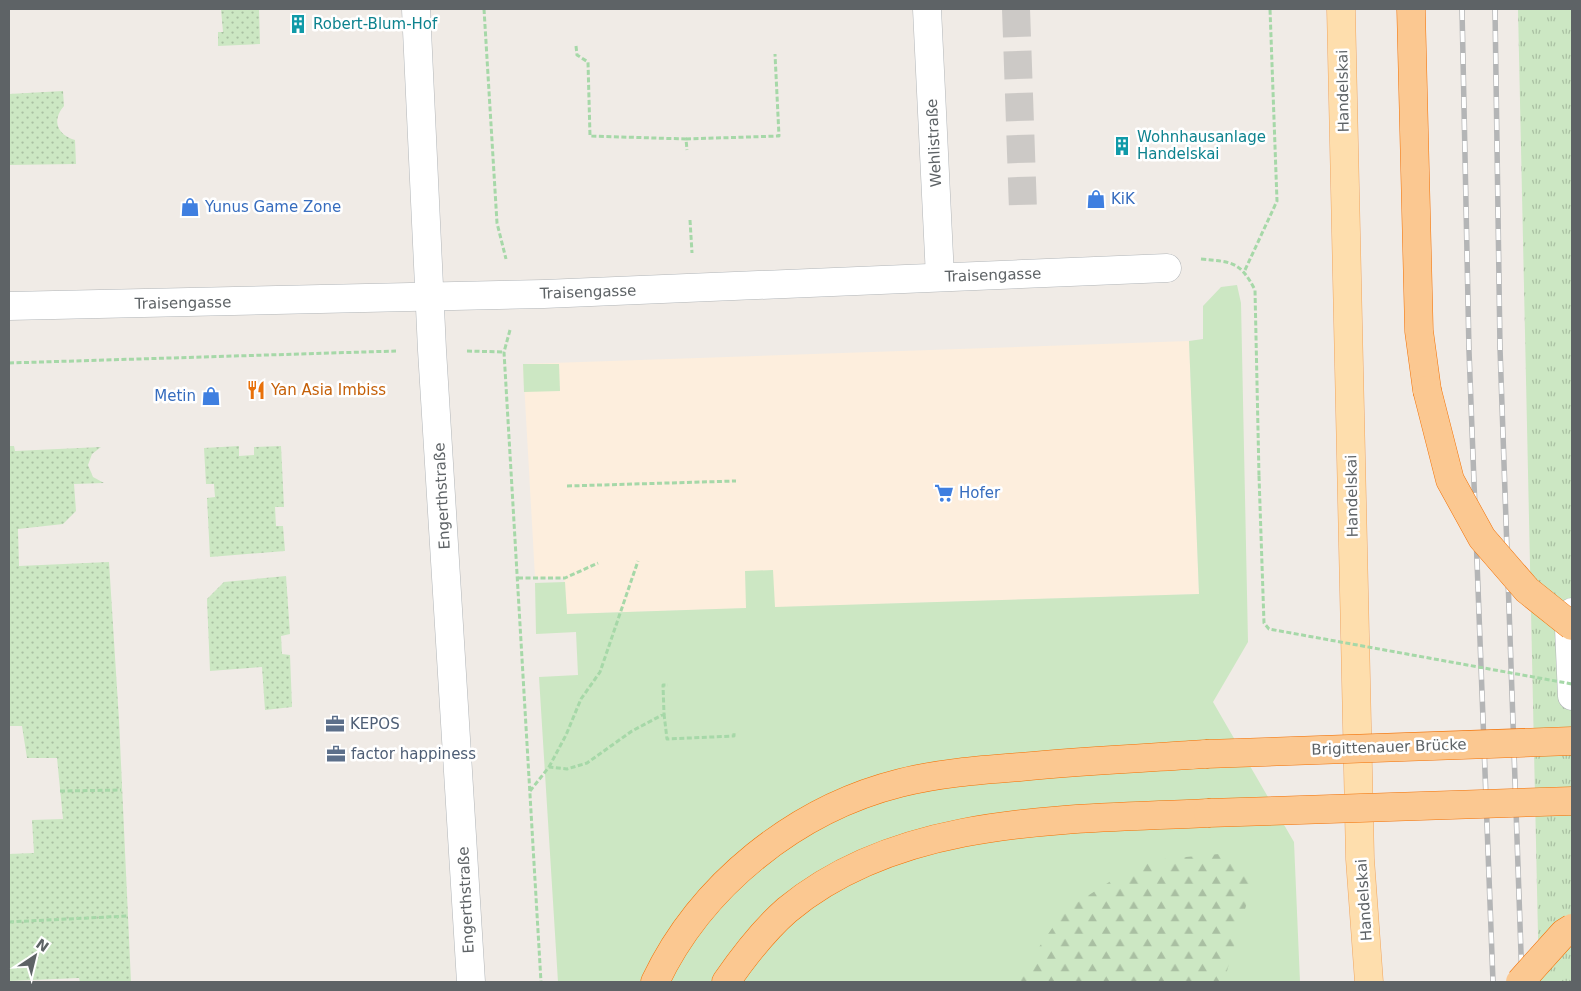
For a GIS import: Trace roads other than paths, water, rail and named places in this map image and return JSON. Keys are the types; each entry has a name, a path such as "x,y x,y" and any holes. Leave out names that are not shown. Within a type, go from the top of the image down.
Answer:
{"highway":[{"path":"1411,9 1419,331 1427,390 1450,480 1482,538 1526,590 1572,626"},
{"name":"Brigittenauer Brücke","path":"655,982 666,959 703,907 746,864 795,829 845,801 900,783 978,770 1090,760 1572,740"},
{"path":"726,982 751,947 787,910 826,882 871,858 917,843 988,828 1092,819 1572,800"},
{"path":"1520,982 1564,933 1572,928"}],"main road":[{"name":"Handelskai","path":"1341,9 1360,859 1369,982"}],"street":[{"name":"Engerthstraße","path":"416,9 432,350 471,982"},
{"name":"Wehlistraße","path":"927,9 940,277"},
{"name":"Traisengasse","path":"9,306 512,295 1167,268"},
{"path":"1572,612 1569,628 1572,696"}],"tunnel":[{"path":"1016,9 1023,210"}],"railway":[{"path":"1462,9 1469,351 1493,982"},
{"path":"1495,9 1500,348 1522,982"}],"place":[{"name":"Robert-Blum-Hof","path":"298,24"},
{"name":"Wohnhausanlage Handelskai","path":"1122,146"},
{"name":"KiK","path":"1096,199"},
{"name":"Yunus Game Zone","path":"190,207"},
{"name":"Yan Asia Imbiss","path":"256,390"},
{"name":"Metin","path":"211,396"},
{"name":"Hofer","path":"944,493"},
{"name":"KEPOS","path":"335,724"},
{"name":"factor happiness","path":"336,754"}]}
